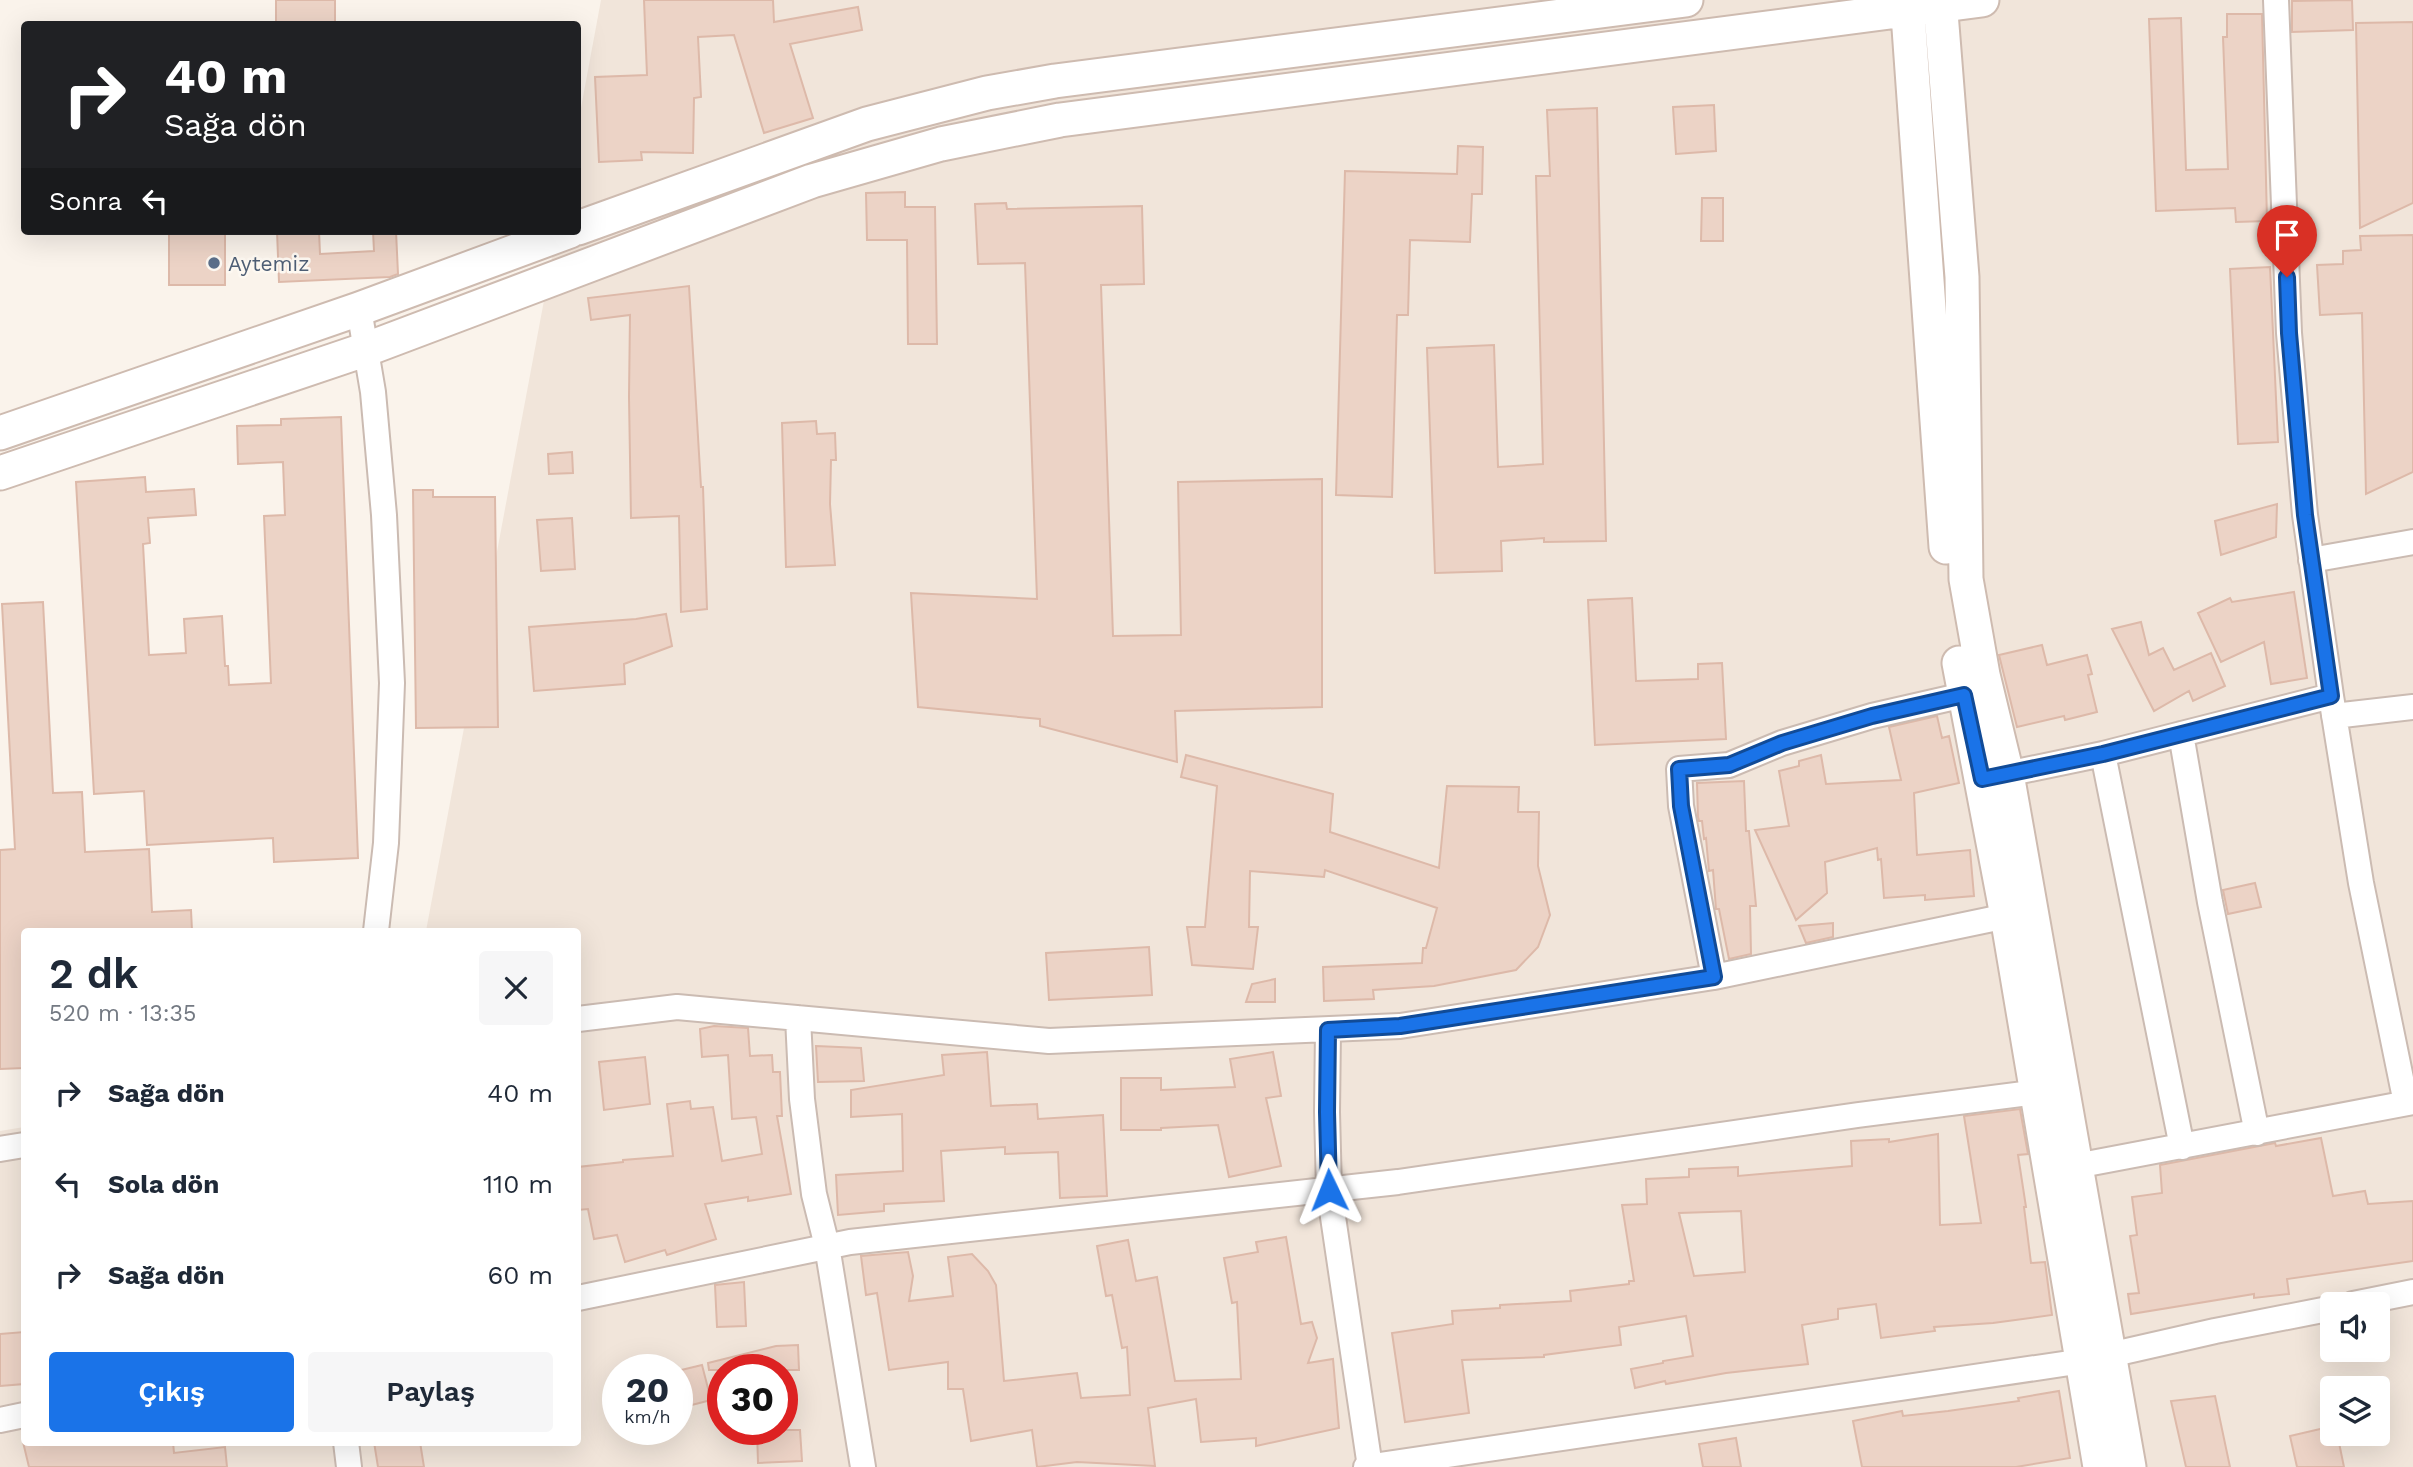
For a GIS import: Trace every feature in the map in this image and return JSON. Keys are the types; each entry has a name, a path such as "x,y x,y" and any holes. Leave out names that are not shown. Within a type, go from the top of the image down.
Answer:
{"main road":[{"path":"581,227 867,124 987,93 1055,81 1686,0"},
{"path":"0,473 367,349 812,181 977,136 1074,118 1908,5 1982,0"},
{"path":"1941,3 1962,277 1966,579 1983,675 2007,916 2038,1092 2063,1168"},
{"path":"1908,5 1943,521 1953,622 1964,695 1994,777 2096,1358 2129,1467"},
{"path":"0,433 359,309 559,235"},
{"path":"2096,1358 2100,1467"}],"street":[{"path":"2063,1168 2409,1103 2361,883 2305,515 2289,333 2276,0"},
{"path":"359,309 367,349 384,515 392,683 386,843 376,928"},
{"path":"2311,560 2413,542"},
{"path":"1714,977 1681,806 1679,769 1729,765 1782,743 1872,716 1964,695"},
{"path":"1994,777 2181,734 2332,706 2413,707"},
{"path":"2181,734 2210,901 2257,1133"},
{"path":"2103,754 2182,1147"},
{"path":"581,1019 677,1007 1049,1041 1400,1026 1714,977 2007,916"},
{"path":"798,1018 802,1100 814,1194 827,1246 863,1467"},
{"path":"1328,1030 1329,1190 1369,1467 2096,1358 2320,1311"},
{"path":"581,1297 850,1242 1412,1180 1858,1115 2038,1092"},
{"path":"0,1149 21,1146"},
{"path":"2390,1297 2413,1292"},
{"path":"0,1420 21,1416"},
{"path":"346,1446 349,1467"}],"shaded area":[{"path":"601,0 2413,0 2413,1467 0,1467 0,1131 21,1128 21,1446 581,1446 581,928 427,928 556,235 581,235 581,108"}],"building":[{"path":"276,0 335,0 335,21 276,21"},
{"path":"644,0 773,0 774,22 858,7 862,30 790,44 813,118 764,133 734,35 698,37 701,97 694,98 693,153 641,152 642,160 599,162 595,77 647,75"},
{"path":"2352,0 2353,30 2292,32 2292,1"},
{"path":"2227,14 2262,14 2267,221 2236,222 2235,208 2156,211 2149,19 2181,18 2186,170 2228,169 2223,37 2227,37"},
{"path":"2413,22 2413,203 2360,228 2356,23"},
{"path":"1714,105 1716,151 1676,154 1673,107"},
{"path":"1597,108 1606,541 1544,542 1544,538 1501,541 1502,571 1435,573 1427,348 1494,345 1498,467 1543,464 1536,176 1550,176 1547,110"},
{"path":"1458,146 1483,147 1482,194 1472,194 1470,242 1410,240 1408,315 1397,315 1392,497 1336,495 1345,171 1457,174"},
{"path":"905,192 905,207 935,207 937,344 908,344 907,240 867,240 866,193"},
{"path":"1702,198 1723,198 1723,241 1701,241"},
{"path":"1006,203 1007,209 1142,206 1144,284 1101,285 1113,636 1181,635 1178,482 1322,479 1322,707 1175,711 1177,762 1040,726 1040,719 918,707 911,593 1037,599 1025,263 978,264 975,204"},
{"path":"169,235 225,235 225,285 169,285"},
{"path":"277,235 319,235 320,254 374,251 373,235 396,235 398,274 390,277 279,282"},
{"path":"2413,235 2413,472 2366,494 2362,313 2320,315 2317,265 2343,264 2343,251 2361,250 2360,236"},
{"path":"2270,267 2278,442 2238,444 2230,269"},
{"path":"689,286 703,487 707,609 681,612 679,516 631,518 630,315 591,320 588,298"},
{"path":"341,417 358,858 274,862 273,838 147,845 144,791 94,794 76,482 145,477 146,492 194,489 196,515 148,518 150,543 143,544 149,655 186,653 184,619 222,616 229,685 271,683 264,516 285,515 283,462 238,464 237,426 281,425 281,419"},
{"path":"816,421 817,434 835,433 836,460 831,460 830,504 835,565 786,567 782,423"},
{"path":"572,452 573,473 549,474 548,454"},
{"path":"413,490 433,490 433,497 495,497 498,727 416,728"},
{"path":"2277,504 2276,537 2221,555 2215,521"},
{"path":"572,518 575,569 541,571 537,520"},
{"path":"2294,592 2307,678 2271,684 2264,642 2221,662 2198,613 2230,598 2232,602"},
{"path":"1632,598 1636,681 1698,679 1698,664 1722,663 1726,739 1595,745 1588,600"},
{"path":"43,602 53,793 82,792 85,852 149,849 152,912 191,910 192,928 21,928 21,1068 0,1069 0,850 15,849 2,604"},
{"path":"666,614 672,646 624,664 625,684 534,691 529,627 636,619"},
{"path":"2141,622 2149,655 2163,648 2174,670 2211,653 2225,686 2193,701 2189,691 2154,711 2112,629"},
{"path":"2042,645 2047,665 2087,655 2092,674 2088,675 2097,712 2065,720 2064,716 2017,727 1999,655"},
{"path":"1937,716 1942,738 1949,736 1959,783 1914,793 1917,855 1970,850 1974,896 1925,900 1925,895 1884,898 1881,859 1878,860 1877,848 1825,862 1827,893 1796,920 1755,830 1789,826 1779,771 1799,766 1799,761 1821,755 1826,784 1901,780 1889,727"},
{"path":"1186,755 1333,794 1330,832 1439,868 1447,786 1519,787 1518,812 1539,812 1538,866 1550,915 1538,947 1516,970 1434,986 1373,990 1374,999 1324,1001 1323,967 1422,963 1423,948 1426,948 1437,908 1325,870 1324,877 1250,871 1249,927 1258,927 1253,969 1192,965 1187,927 1205,927 1217,786 1181,777"},
{"path":"1744,781 1746,831 1749,831 1756,906 1750,906 1751,954 1729,959 1719,909 1716,909 1713,870 1709,871 1706,838 1704,839 1702,821 1699,821 1698,817 1697,783"},
{"path":"2255,883 2261,907 2228,914 2223,890"},
{"path":"1833,923 1833,937 1806,943 1799,926"},
{"path":"1149,947 1152,995 1049,1000 1046,953"},
{"path":"1275,979 1275,1002 1246,1002 1252,984"},
{"path":"714,1026 748,1028 750,1056 772,1055 773,1072 780,1072 782,1116 777,1116 791,1194 705,1204 716,1239 667,1255 665,1250 625,1262 617,1235 594,1239 588,1209 581,1210 581,1167 673,1156 667,1104 690,1101 691,1109 713,1107 722,1161 762,1154 756,1117 732,1119 728,1055 702,1057 700,1029"},
{"path":"816,1046 861,1048 864,1081 818,1082"},
{"path":"987,1052 991,1106 1037,1104 1038,1119 1103,1115 1107,1196 1060,1198 1058,1152 1005,1154 1005,1147 941,1151 944,1201 884,1204 884,1211 838,1215 836,1175 903,1171 902,1114 851,1117 851,1090 944,1075 942,1055"},
{"path":"1273,1052 1281,1096 1266,1098 1281,1166 1229,1177 1218,1125 1121,1130 1121,1078 1161,1078 1161,1090 1235,1087 1230,1059"},
{"path":"645,1057 650,1104 604,1110 599,1062"},
{"path":"2020,1109 2028,1154 2018,1155 2031,1263 2045,1262 2052,1315 1934,1327 1935,1331 1881,1338 1876,1304 1838,1309 1838,1319 1802,1325 1808,1364 1726,1373 1666,1384 1665,1381 1635,1388 1631,1369 1693,1356 1686,1316 1619,1327 1621,1345 1544,1357 1462,1360 1469,1413 1405,1422 1392,1333 1453,1324 1452,1311 1571,1301 1570,1291 1629,1284 1629,1281 1634,1281 1622,1205 1647,1204 1646,1179 1689,1177 1689,1169 1738,1167 1738,1176 1852,1166 1851,1141 1889,1139 1889,1142 1938,1134 1940,1225 1981,1223 1964,1116","holes":["1741,1211 1745,1272 1694,1276 1679,1213"]},
{"path":"2321,1138 2333,1196 2365,1191 2368,1204 2413,1201 2413,1261 2287,1279 2289,1294 2254,1298 2254,1294 2131,1314 2128,1294 2139,1293 2130,1236 2137,1235 2132,1197 2162,1193 2160,1165 2275,1143 2276,1146"},
{"path":"1286,1237 1301,1324 1312,1322 1317,1338 1308,1363 1333,1359 1339,1428 1256,1446 1256,1438 1201,1442 1196,1399 1148,1408 1155,1466 1077,1462 1037,1467 1032,1430 971,1441 963,1389 948,1389 948,1362 889,1370 877,1293 866,1295 861,1256 908,1252 913,1276 909,1301 953,1296 948,1257 972,1254 988,1271 996,1285 1004,1381 1077,1373 1081,1398 1130,1395 1127,1347 1122,1348 1112,1295 1106,1296 1097,1246 1128,1240 1136,1281 1157,1277 1175,1381 1241,1379 1237,1302 1232,1303 1224,1258 1258,1252 1256,1242"},
{"path":"744,1282 746,1326 717,1327 715,1285"},
{"path":"21,1332 21,1384 0,1386 0,1334"},
{"path":"798,1345 799,1370 798,1354 744,1354 776,1346"},
{"path":"702,1365 707,1384 707,1401 693,1405 693,1367"},
{"path":"2059,1391 2070,1458 2016,1467 1862,1467 1853,1421 1902,1411 1903,1416 2019,1401 2018,1398"},
{"path":"2215,1396 2230,1467 2186,1467 2171,1401"},
{"path":"2320,1429 2320,1446 2340,1446 2344,1467 2297,1467 2290,1436"},
{"path":"800,1430 802,1461 758,1463 757,1445 798,1445"},
{"path":"1736,1438 1741,1467 1703,1467 1699,1444"},
{"path":"24,1446 173,1446 174,1453 225,1447 227,1467 29,1467"},
{"path":"375,1446 421,1446 424,1467 378,1467"}],"place":[{"name":"Aytemiz","path":"214,263"}],"route":[{"path":"1329,1190 1328,1030 1400,1026 1714,977 1681,806 1679,769 1729,765 1782,743 1872,716 1964,695 1982,779 2103,754 2331,696 2305,515 2289,333 2287,277"}]}
